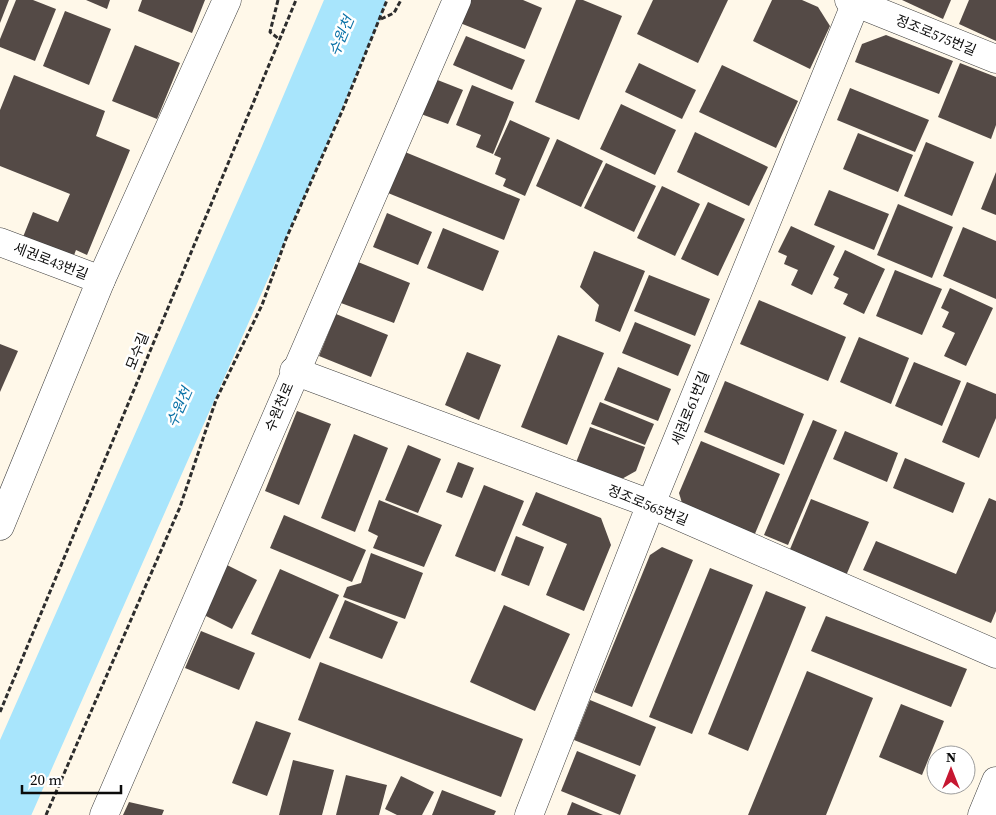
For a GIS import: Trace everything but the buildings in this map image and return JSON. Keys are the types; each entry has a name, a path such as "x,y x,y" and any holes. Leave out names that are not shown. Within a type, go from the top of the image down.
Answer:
{"street":[{"path":"0,526 101,280 227,0"},
{"name":"수원천로","path":"104,815 294,371 457,0"},
{"name":"정조로575번길","path":"854,1 996,59"},
{"name":"세권로61번길","path":"529,815 651,504 854,1"},
{"name":"세권로43번길","path":"0,242 101,280"},
{"name":"정조로565번길","path":"294,371 651,504 996,654"},
{"path":"982,815 996,781"}],"path":[{"path":"278,0 270,32 279,39"},
{"name":"모수길","path":"0,712 296,0"},
{"path":"46,815 180,507 216,400 262,305 286,239 388,0"},
{"path":"380,20 394,13 401,0"}],"waterway":[{"name":"수원천","path":"0,813 289,158 356,0"}]}
